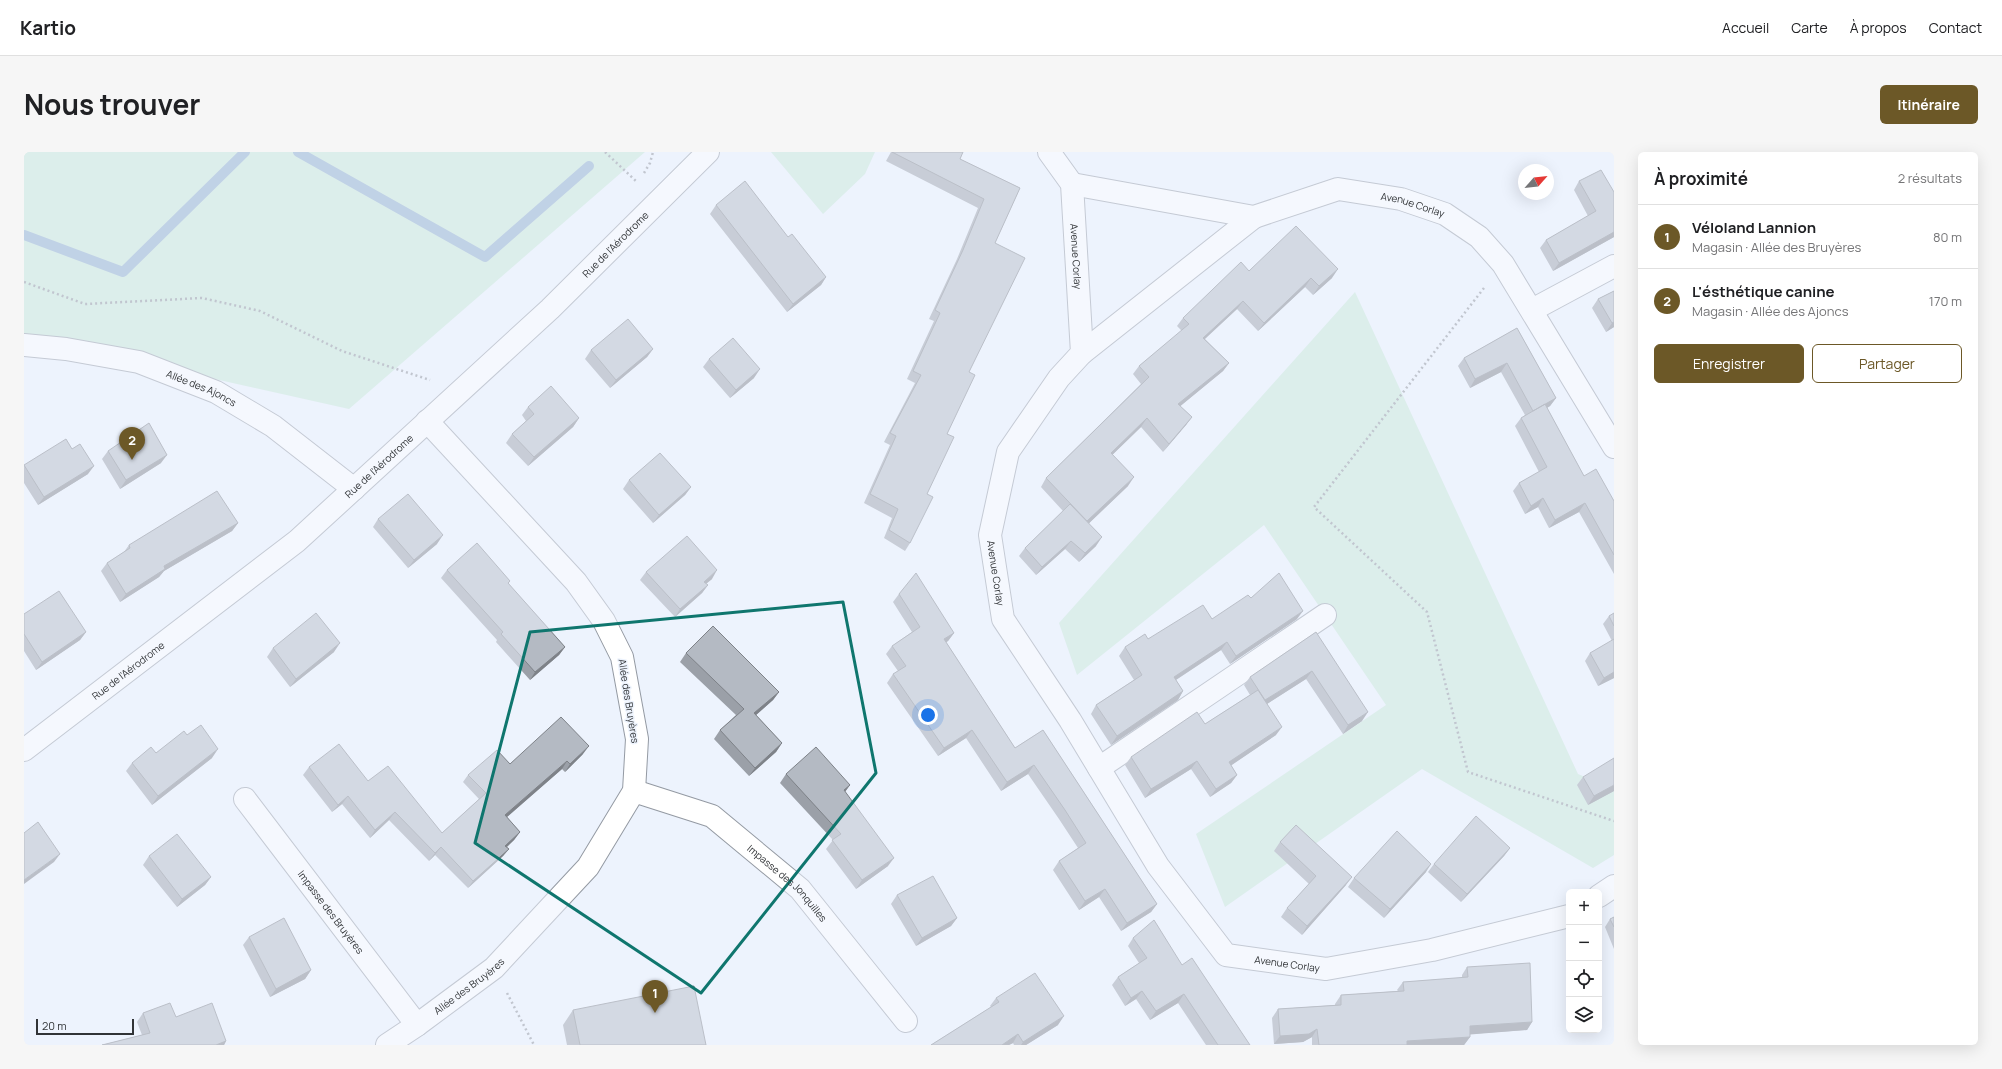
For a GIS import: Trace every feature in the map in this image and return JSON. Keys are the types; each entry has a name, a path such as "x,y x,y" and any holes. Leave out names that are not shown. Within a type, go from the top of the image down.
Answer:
{"street":[{"name":"Rue de l'Aérodrome","path":"24,750 297,541 550,309 708,152"},
{"path":"1049,152 1072,184"},
{"name":"Avenue Corlay","path":"1082,353 1072,184 1254,217"},
{"name":"Avenue Corlay","path":"1566,917 1432,950 1326,969 1226,955 1158,866 1070,720 1003,619 990,535 1008,452 1059,378 1082,353 1254,217 1338,189 1401,199 1445,214 1479,238 1503,264 1614,448"},
{"path":"1532,310 1614,266"},
{"name":"Allée des Ajoncs","path":"24,345 66,349 139,362 216,392 273,426 354,489"},
{"name":"Allée des Bruyères","path":"387,1045 417,1026 494,968 588,867 634,791 637,739 622,657 604,621 576,582 427,421"},
{"path":"1099,768 1325,615"},
{"name":"Impasse des Jonquilles","path":"634,791 712,816 800,889 906,1021"},
{"name":"Impasse des Bruyères","path":"245,799 417,1026"},
{"path":"1602,894 1614,886"}],"path":[{"path":"605,152 638,184 650,163 653,152"},
{"path":"1503,264 1314,507 1427,612 1468,772 1614,821"},
{"path":"24,282 85,304 202,298 260,311 342,351 460,390"},
{"path":"494,968 534,1045"}],"highlighted area":[{"path":"843,602 876,773 701,993 475,843 530,632"}],"green space":[{"path":"24,152 645,152 349,409 139,362 24,348"},
{"path":"771,152 875,152 865,174 823,214"},
{"path":"1355,292 1578,774 1614,789 1614,855 1593,868 1422,769 1225,907 1196,834 1386,705 1264,525 1077,675 1059,623"}],"building":[{"path":"892,152 963,152 960,159 1020,188 995,243 1025,258 969,372 975,375 947,434 954,437 927,494 933,497 910,543 889,530 898,509 870,494 896,436 890,433 921,375 913,371 940,313 935,310 963,250 984,199"},
{"path":"1601,170 1614,192 1614,232 1559,263 1546,240 1596,211 1579,181"},
{"path":"745,181 788,237 792,234 826,277 793,304 716,205"},
{"path":"1296,226 1338,269 1319,286 1311,278 1264,323 1243,301 1203,338 1229,363 1178,404 1192,417 1169,444 1147,418 1111,453 1134,477 1087,521 1046,478 1149,377 1139,366 1189,324 1183,318 1241,262 1249,271"},
{"path":"1614,291 1614,322 1612,323 1598,299"},
{"path":"628,319 653,349 616,380 591,350"},
{"path":"1517,328 1556,398 1533,411 1507,363 1475,379 1464,358"},
{"path":"733,338 760,369 736,390 709,359"},
{"path":"551,386 579,418 534,457 512,434 534,414 528,407"},
{"path":"1545,404 1584,476 1596,469 1614,501 1614,555 1585,503 1555,520 1543,498 1531,506 1519,483 1547,467 1521,418"},
{"path":"149,423 167,455 126,480 108,451"},
{"path":"66,439 72,449 80,444 94,466 44,497 24,465"},
{"path":"660,453 691,487 659,515 629,480"},
{"path":"217,491 238,523 164,566 165,569 126,594 107,563 130,548 129,545"},
{"path":"408,494 443,535 414,560 378,519"},
{"path":"1070,504 1102,537 1085,553 1071,541 1042,567 1025,548"},
{"path":"687,536 717,570 704,582 708,585 680,609 646,572"},
{"path":"477,543 510,581 508,583 565,647 535,672 501,634 503,632 447,570"},
{"path":"916,573 954,633 944,639 1015,748 1043,730 1157,904 1127,923 1105,889 1085,901 1059,861 1086,843 1034,765 1007,782 972,730 944,748 893,674 906,666 892,646 920,627 899,594"},
{"path":"1279,573 1303,611 1236,656 1227,642 1174,677 1183,691 1117,736 1096,705 1142,675 1125,647 1145,634 1148,639 1203,605 1212,619 1248,595 1251,598"},
{"path":"59,591 86,632 42,662 24,634 24,614"},
{"path":"316,613 340,643 296,679 273,648"},
{"path":"1614,613 1614,626 1609,616"},
{"path":"713,626 779,692 754,713 782,743 755,768 720,730 744,709 686,653"},
{"path":"1316,632 1368,712 1348,725 1312,671 1265,700 1250,677"},
{"path":"1614,639 1614,672 1604,678 1590,653"},
{"path":"1258,690 1282,727 1229,762 1237,775 1216,789 1197,761 1151,789 1131,757 1197,712 1205,724"},
{"path":"561,717 589,746 570,764 567,761 505,815 520,832 505,846 509,849 473,881 441,847 435,853 395,812 375,830 348,796 338,805 309,767 339,744 368,781 388,766 442,833 486,793 468,775 497,750 510,764"},
{"path":"201,725 218,749 158,796 132,763 151,747 156,753 184,731 187,735"},
{"path":"816,747 850,785 844,790 894,858 862,880 832,840 841,834 786,774"},
{"path":"1614,758 1614,785 1594,796 1583,777"},
{"path":"1476,816 1510,848 1467,894 1434,864"},
{"path":"38,822 60,854 24,880 24,833"},
{"path":"1296,825 1352,877 1307,926 1287,908 1316,876 1280,842"},
{"path":"1397,831 1431,864 1390,909 1354,878"},
{"path":"177,834 211,877 182,899 149,856"},
{"path":"933,876 957,918 922,938 897,895"},
{"path":"1614,917 1614,927 1610,919"},
{"path":"284,918 311,970 276,989 249,937"},
{"path":"1154,920 1182,965 1192,958 1250,1045 1218,1045 1184,994 1156,1011 1142,991 1131,998 1118,977 1147,958 1133,938"},
{"path":"1530,963 1532,1022 1470,1026 1470,1037 1407,1041 1407,1045 1319,1045 1317,1029 1309,1034 1280,1036 1278,1009 1341,1005 1341,995 1404,991 1403,982 1468,977 1467,967"},
{"path":"1035,973 1064,1016 1023,1042 1018,1034 1002,1045 931,1045 999,1002 996,998"},
{"path":"694,986 706,1045 580,1045 573,1010"},
{"path":"170,1003 176,1017 212,1003 226,1041 216,1045 102,1045 150,1033 143,1013"}],"waterway":[{"path":"24,235 123,272 245,152"},
{"path":"298,152 485,257 589,166"}],"place":[{"name":"L'ésthétique canine","path":"132,460"},
{"name":"Véloland Lannion","path":"655,1013"}]}
